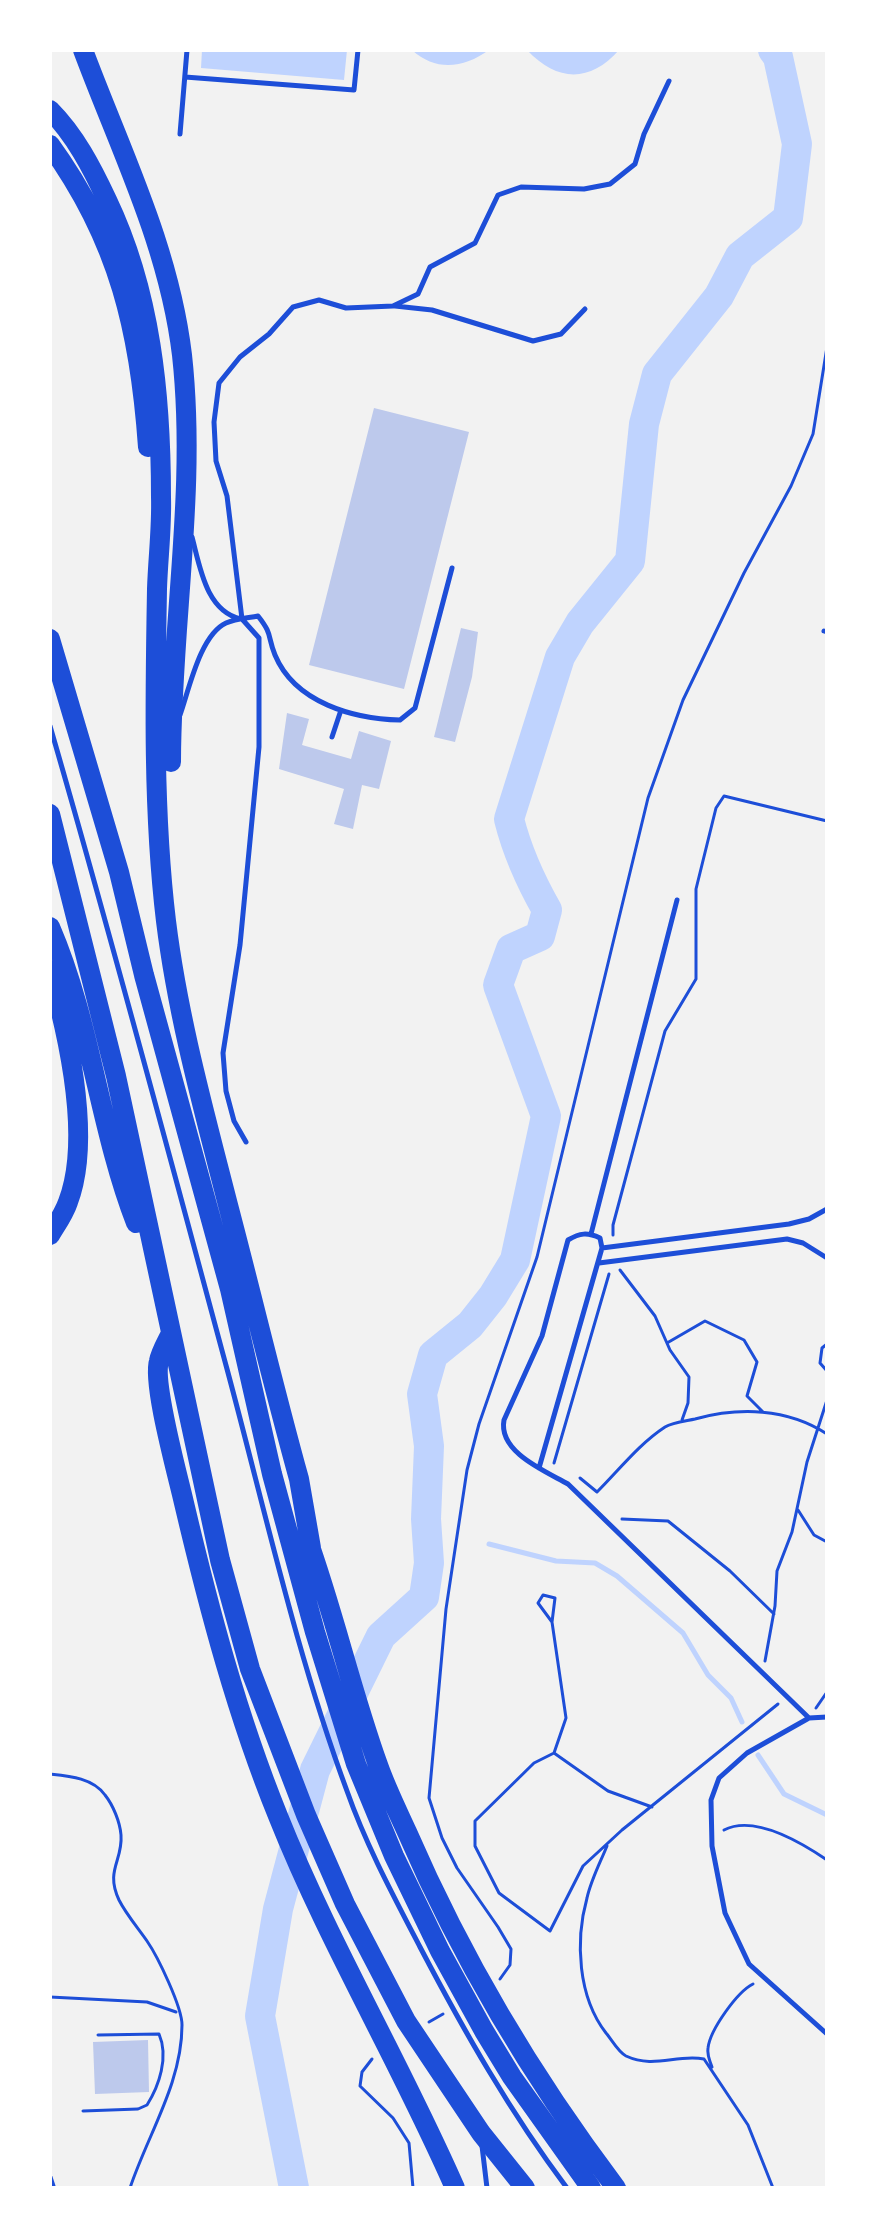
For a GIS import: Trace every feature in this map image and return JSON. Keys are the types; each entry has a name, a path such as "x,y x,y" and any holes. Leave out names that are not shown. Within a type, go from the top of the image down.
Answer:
{"highway":[{"path":"83,50 149,213 162,254 182,355 187,441 186,502 171,743 171,852 177,946 199,1088"},
{"path":"50,110 81,150 120,280 138,358 157,587 159,854 181,1017 299,1479 292,1551"},
{"path":"50,145 91,187"},
{"path":"50,639 119,872 137,950 230,1289 246,1361 277,1441 286,1481 292,1551 379,1767 407,1881 484,2031 543,2123 591,2188"},
{"path":"50,814 116,1076 157,1279 220,1560 250,1669 306,1815 345,1904 406,2021 481,2133 525,2188"},
{"path":"50,927 63,957 87,1040 120,1182 157,1279"},
{"path":"50,970 69,1050 77,1135 77,1157 68,1202 50,1235"},
{"path":"171,1333 158,1363 160,1389 199,1563 230,1681 260,1769 321,1915 412,2092 455,2188"},
{"path":"407,1881 456,1939 509,2032 616,2188"},
{"path":"543,2123 591,2155 625,2188"}],"lane":[{"path":"180,134 187,50"},
{"path":"185,77 354,90 358,50"},
{"path":"393,306 418,294 430,267 475,243 498,195 521,187 584,189 610,184 635,164 644,134 669,81"},
{"path":"242,619 227,496 216,461 214,422 219,383 240,357 269,334 293,307 319,300 346,308 393,306 444,313 533,341 561,334 585,309"},
{"path":"186,502 192,537 208,591 218,607 230,616 242,619 259,638 259,747 240,945 223,1053 230,1106 234,1121 246,1142"},
{"path":"171,743 201,653 211,635 225,623 258,616 271,632 275,654 289,677 305,692 341,710 369,719 400,720 415,708 452,568"},
{"path":"332,737 341,710"},
{"path":"50,726 292,1551 312,1689 348,1795 407,1881 467,2035 536,2147 567,2188"},
{"path":"591,1234 677,900"},
{"path":"602,1248 789,1224 809,1219 827,1209"},
{"path":"539,1468 599,1263 600,1238 591,1234 580,1234 568,1240 542,1336 504,1420 502,1429 506,1441 539,1468 568,1484 809,1718"},
{"path":"599,1263 787,1239 803,1243 827,1258"},
{"path":"827,1717 809,1718 747,1753 719,1778 711,1800 712,1837 725,1913 749,1964 827,2034"},
{"path":"481,2133 487,2188"}],"path":[{"path":"465,1883 433,1814 429,1782 446,1609 467,1470 479,1424 537,1257 648,798 688,688 750,561 791,486 813,434 827,347"},
{"path":"613,1247 613,1225 665,1031 696,979 696,889 716,808 724,796 827,821"},
{"path":"613,1261 655,1316 667,1343 689,1377 688,1403 682,1422"},
{"path":"551,1474 613,1261"},
{"path":"667,1343 705,1321 744,1340 757,1362 747,1396 763,1412"},
{"path":"827,1344 822,1348 820,1363 827,1371"},
{"path":"763,1673 774,1614 777,1571 792,1532 807,1462 827,1400"},
{"path":"559,1478 572,1471 597,1492 667,1426 726,1412 747,1410 788,1416 827,1434"},
{"path":"818,1428 827,1424"},
{"path":"797,1509 814,1535 827,1542"},
{"path":"602,1516 668,1521 730,1571 774,1614"},
{"path":"552,1622 538,1603 543,1595 555,1598 552,1622 566,1718 554,1753 534,1763 475,1821 475,1846 499,1893 550,1931 583,1866 608,1842 787,1697"},
{"path":"809,1718 827,1692"},
{"path":"554,1753 608,1791 652,1807"},
{"path":"50,1774 77,1777 104,1792 110,1803 122,1836 112,1876 120,1901 150,1945 182,2022 177,2069 130,2188"},
{"path":"712,1837 731,1826 758,1827 789,1836 827,1860"},
{"path":"608,1842 587,1898 580,1938 589,2003 623,2055 654,2063 688,2056 704,2059 748,2125 773,2188"},
{"path":"712,2071 708,2047 721,2016 743,1989 764,1978"},
{"path":"50,1997 147,2002 179,2013"},
{"path":"83,2111 138,2109 147,2105 159,2079 163,2060 159,2034 98,2035"}],"water":[{"path":"202,50 347,50 344,80 201,68"},
{"path":"412,50 489,50 470,61 450,65 431,62"},
{"path":"527,50 619,50 597,68 573,74 550,68"}],"building":[{"path":"374,408 469,432 404,689 309,665"},
{"path":"461,628 478,632 472,677 455,742 434,737"},
{"path":"287,713 309,719 302,745 351,759 359,731 391,741 379,789 362,785 353,829 334,824 344,789 279,769"},
{"path":"148,2040 149,2092 95,2094 93,2042"}],"waterway":[{"path":"294,2188 260,2016 278,1909 315,1770 381,1636 424,1597 429,1563 426,1519 429,1446 422,1394 433,1355 470,1325 493,1296 515,1260 546,1116 498,985 511,949 540,936 547,910 525,866 509,819 560,657 580,623 630,561 644,424 657,374 719,296 740,256 788,218 797,144 778,57 773,50"},
{"path":"426,1525 438,1531"},
{"path":"489,1544 556,1561 595,1563 617,1576 683,1633 708,1675 731,1698 742,1722"},
{"path":"758,1755 784,1794 827,1815"}]}
